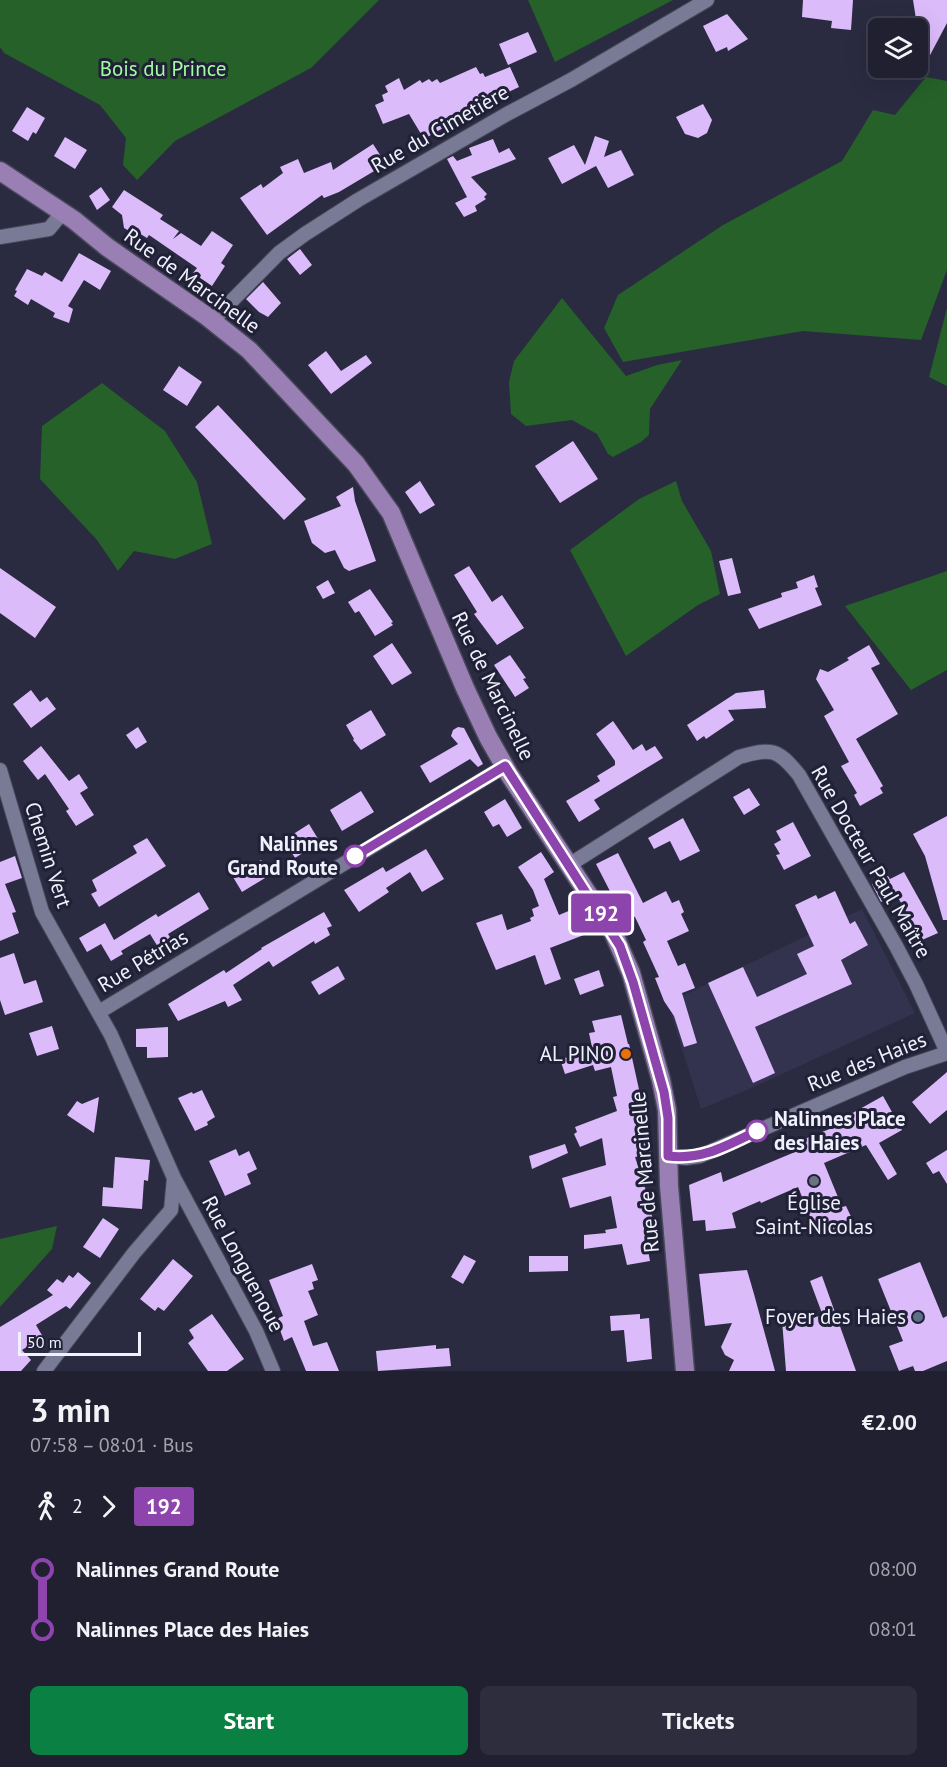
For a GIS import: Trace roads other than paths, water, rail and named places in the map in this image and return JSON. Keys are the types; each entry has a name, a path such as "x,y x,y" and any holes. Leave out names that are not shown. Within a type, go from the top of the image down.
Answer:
{"street":[{"name":"Rue du Cimetière","path":"213,320 279,253 305,234 358,200 707,0"},
{"name":"Rue de Marcinelle","path":"0,171 63,212 107,247 213,320 249,350 356,464 379,494 399,530 469,699 505,766 615,936 631,973 666,1102 669,1191 685,1371"},
{"path":"0,237 50,229 63,212"},
{"name":"Rue Docteur Paul Maître","path":"569,865 739,757 772,751 784,757 799,775 896,946 947,1052"},
{"name":"Rue Pétrias","path":"44,1371 134,1253 171,1210 174,1178 99,1012 505,766"},
{"name":"Chemin Vert","path":"0,770 42,912 99,1012"},
{"name":"Rue des Haies","path":"668,1156 686,1158 700,1156 905,1066 947,1052"},
{"name":"Rue Longuenoue","path":"174,1178 256,1331 273,1371"}],"place":[{"name":"Nalinnes Grand Route","path":"355,856"},
{"name":"AL PINO","path":"626,1054"},
{"name":"Nalinnes Place des Haies","path":"757,1131"},
{"name":"Église Saint-Nicolas","path":"814,1181"},
{"name":"Foyer des Haies","path":"918,1317"}],"park label":[{"name":"Bois du Prince","path":"163,69"}]}
